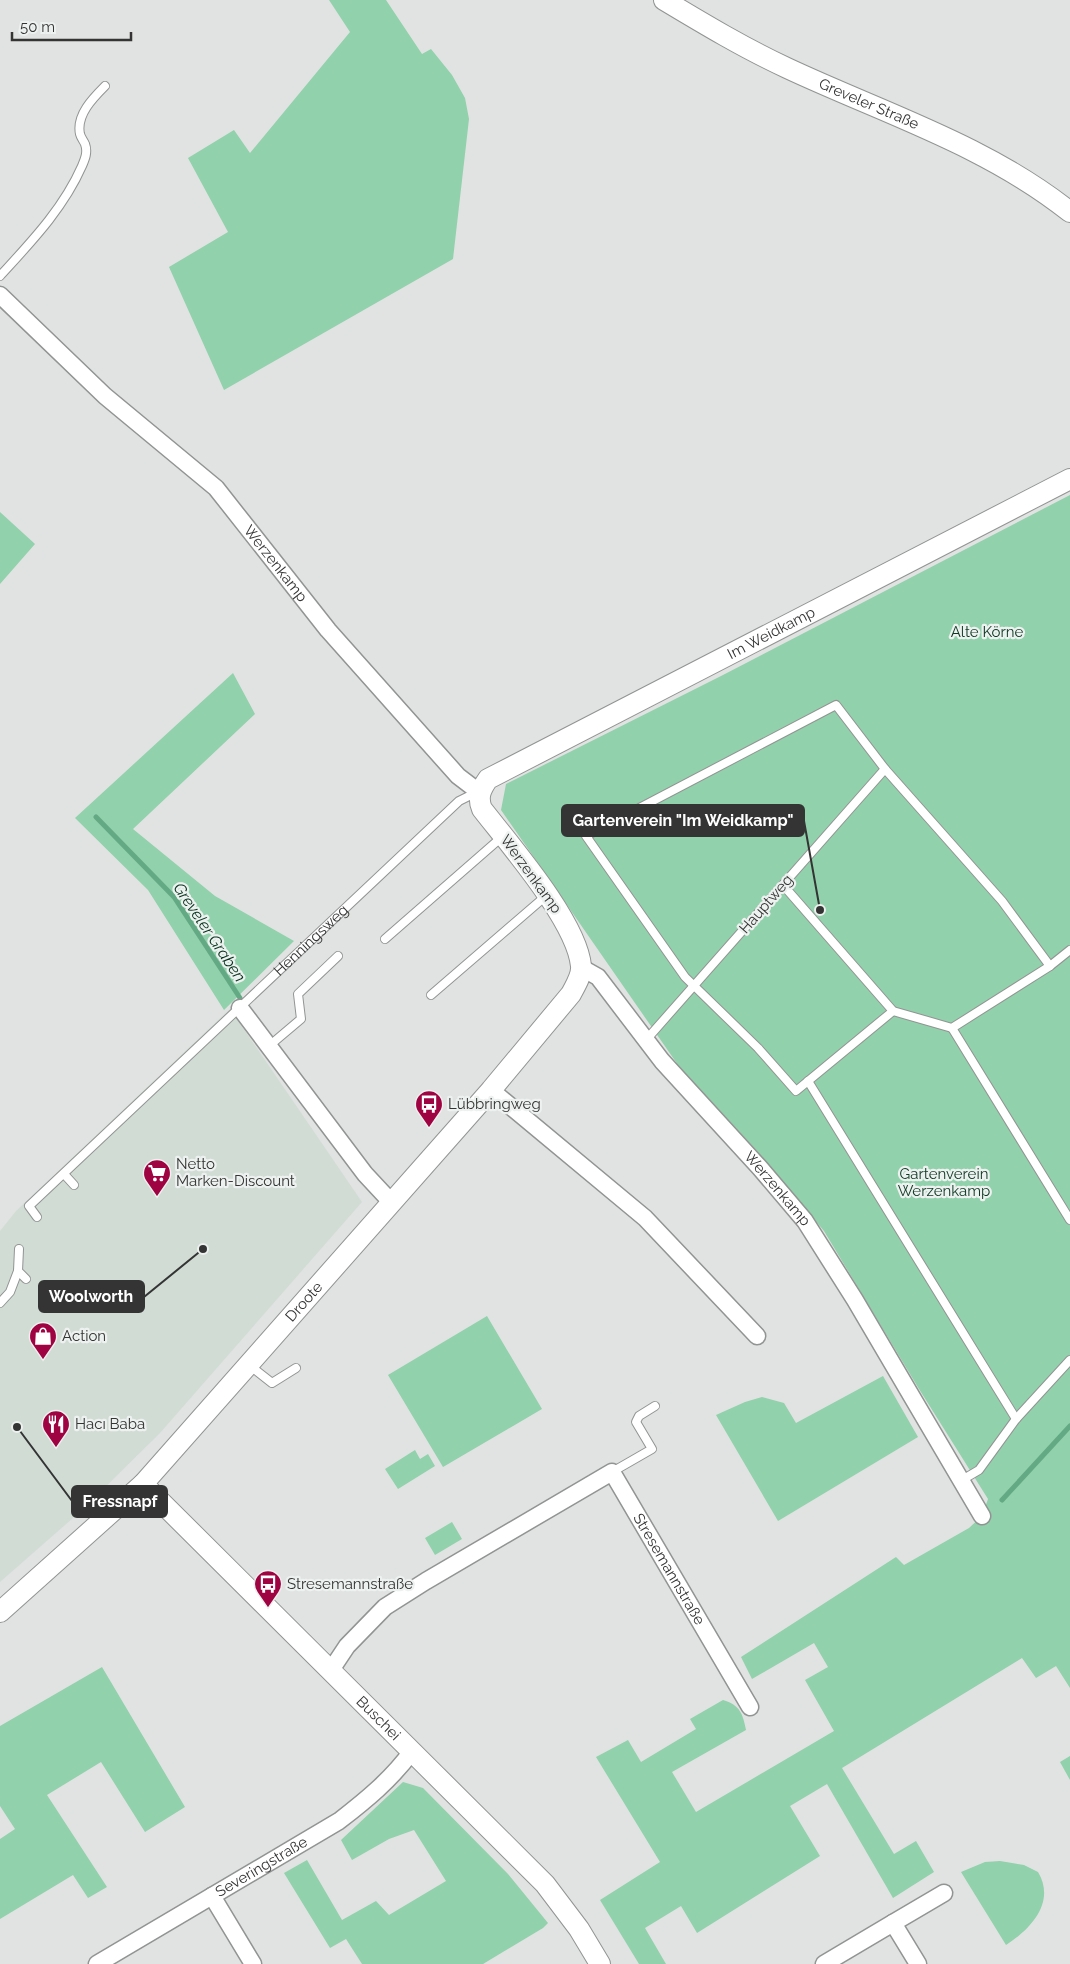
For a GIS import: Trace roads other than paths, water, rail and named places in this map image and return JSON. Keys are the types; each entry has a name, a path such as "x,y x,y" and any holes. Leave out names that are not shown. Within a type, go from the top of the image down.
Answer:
{"street":[{"name":"Greveler Straße","path":"664,0 721,34 786,68 931,129 989,159 1051,197 1070,212"},
{"name":"Werzenkamp","path":"0,295 105,396 216,488 328,630 458,776 479,792 482,809 547,895 576,944 582,968 598,977 662,1061 760,1168 805,1222 855,1300 982,1516"},
{"name":"Im Weidkamp","path":"479,792 488,779 502,770 1070,480"},
{"name":"Droote","path":"1,1608 143,1484 491,1090 570,994 578,982 582,968"},
{"path":"240,1008 365,1174 392,1204"},
{"path":"491,1090 645,1218 757,1336"},
{"path":"331,1670 347,1646 385,1607 432,1577 612,1472"},
{"name":"Stresemannstraße","path":"612,1472 750,1707"},
{"name":"Buschei","path":"143,1484 545,1884 579,1929 600,1964"},
{"name":"Severingstraße","path":"97,1964 338,1820 361,1804 403,1764 412,1751"},
{"path":"824,1964 944,1893"},
{"path":"212,1896 253,1964"},
{"path":"893,1923 918,1964"}],"lane":[{"path":"0,276 51,219 81,167 87,152 80,135 80,120 87,107 105,86"},
{"path":"893,1011 796,1091 758,1048 684,977 586,836 836,705 885,769 1002,901 1050,966"},
{"name":"Hauptweg","path":"646,1040 885,769"},
{"name":"Henningsweg","path":"37,1217 29,1206 459,801 479,792"},
{"path":"385,939 503,836"},
{"path":"782,885 893,1011 952,1028 1070,1220"},
{"path":"431,996 547,895"},
{"path":"952,1028 1050,966 1070,950"},
{"path":"269,1046 301,1019 298,994 338,956"},
{"path":"808,1081 1016,1419"},
{"path":"64,1174 74,1185"},
{"path":"0,1303 10,1292 18,1271 19,1249"},
{"path":"18,1271 26,1279"},
{"path":"962,1480 979,1470 1016,1419 1070,1360"},
{"path":"249,1365 272,1383 296,1368"},
{"path":"612,1472 652,1449 636,1422 639,1416 655,1406"}],"waterway":[{"name":"Greveler Graben","path":"96,817 174,897 240,998"},
{"name":"Greveler Graben","path":"1002,1500 1070,1426"}],"place":[{"name":"Gartenverein \"Im Weidkamp\"","path":"820,910"},
{"name":"Lübbringweg","path":"429,1128"},
{"name":"Netto Marken-Discount","path":"157,1197"},
{"name":"Woolworth","path":"203,1249"},
{"name":"Action","path":"43,1360"},
{"name":"Fressnapf","path":"17,1427"},
{"name":"Hacı Baba","path":"56,1448"},
{"name":"Stresemannstraße","path":"268,1608"}],"park label":[{"name":"Alte Körne","path":"987,632"},
{"name":"Gartenverein Werzenkamp","path":"944,1182"}]}
